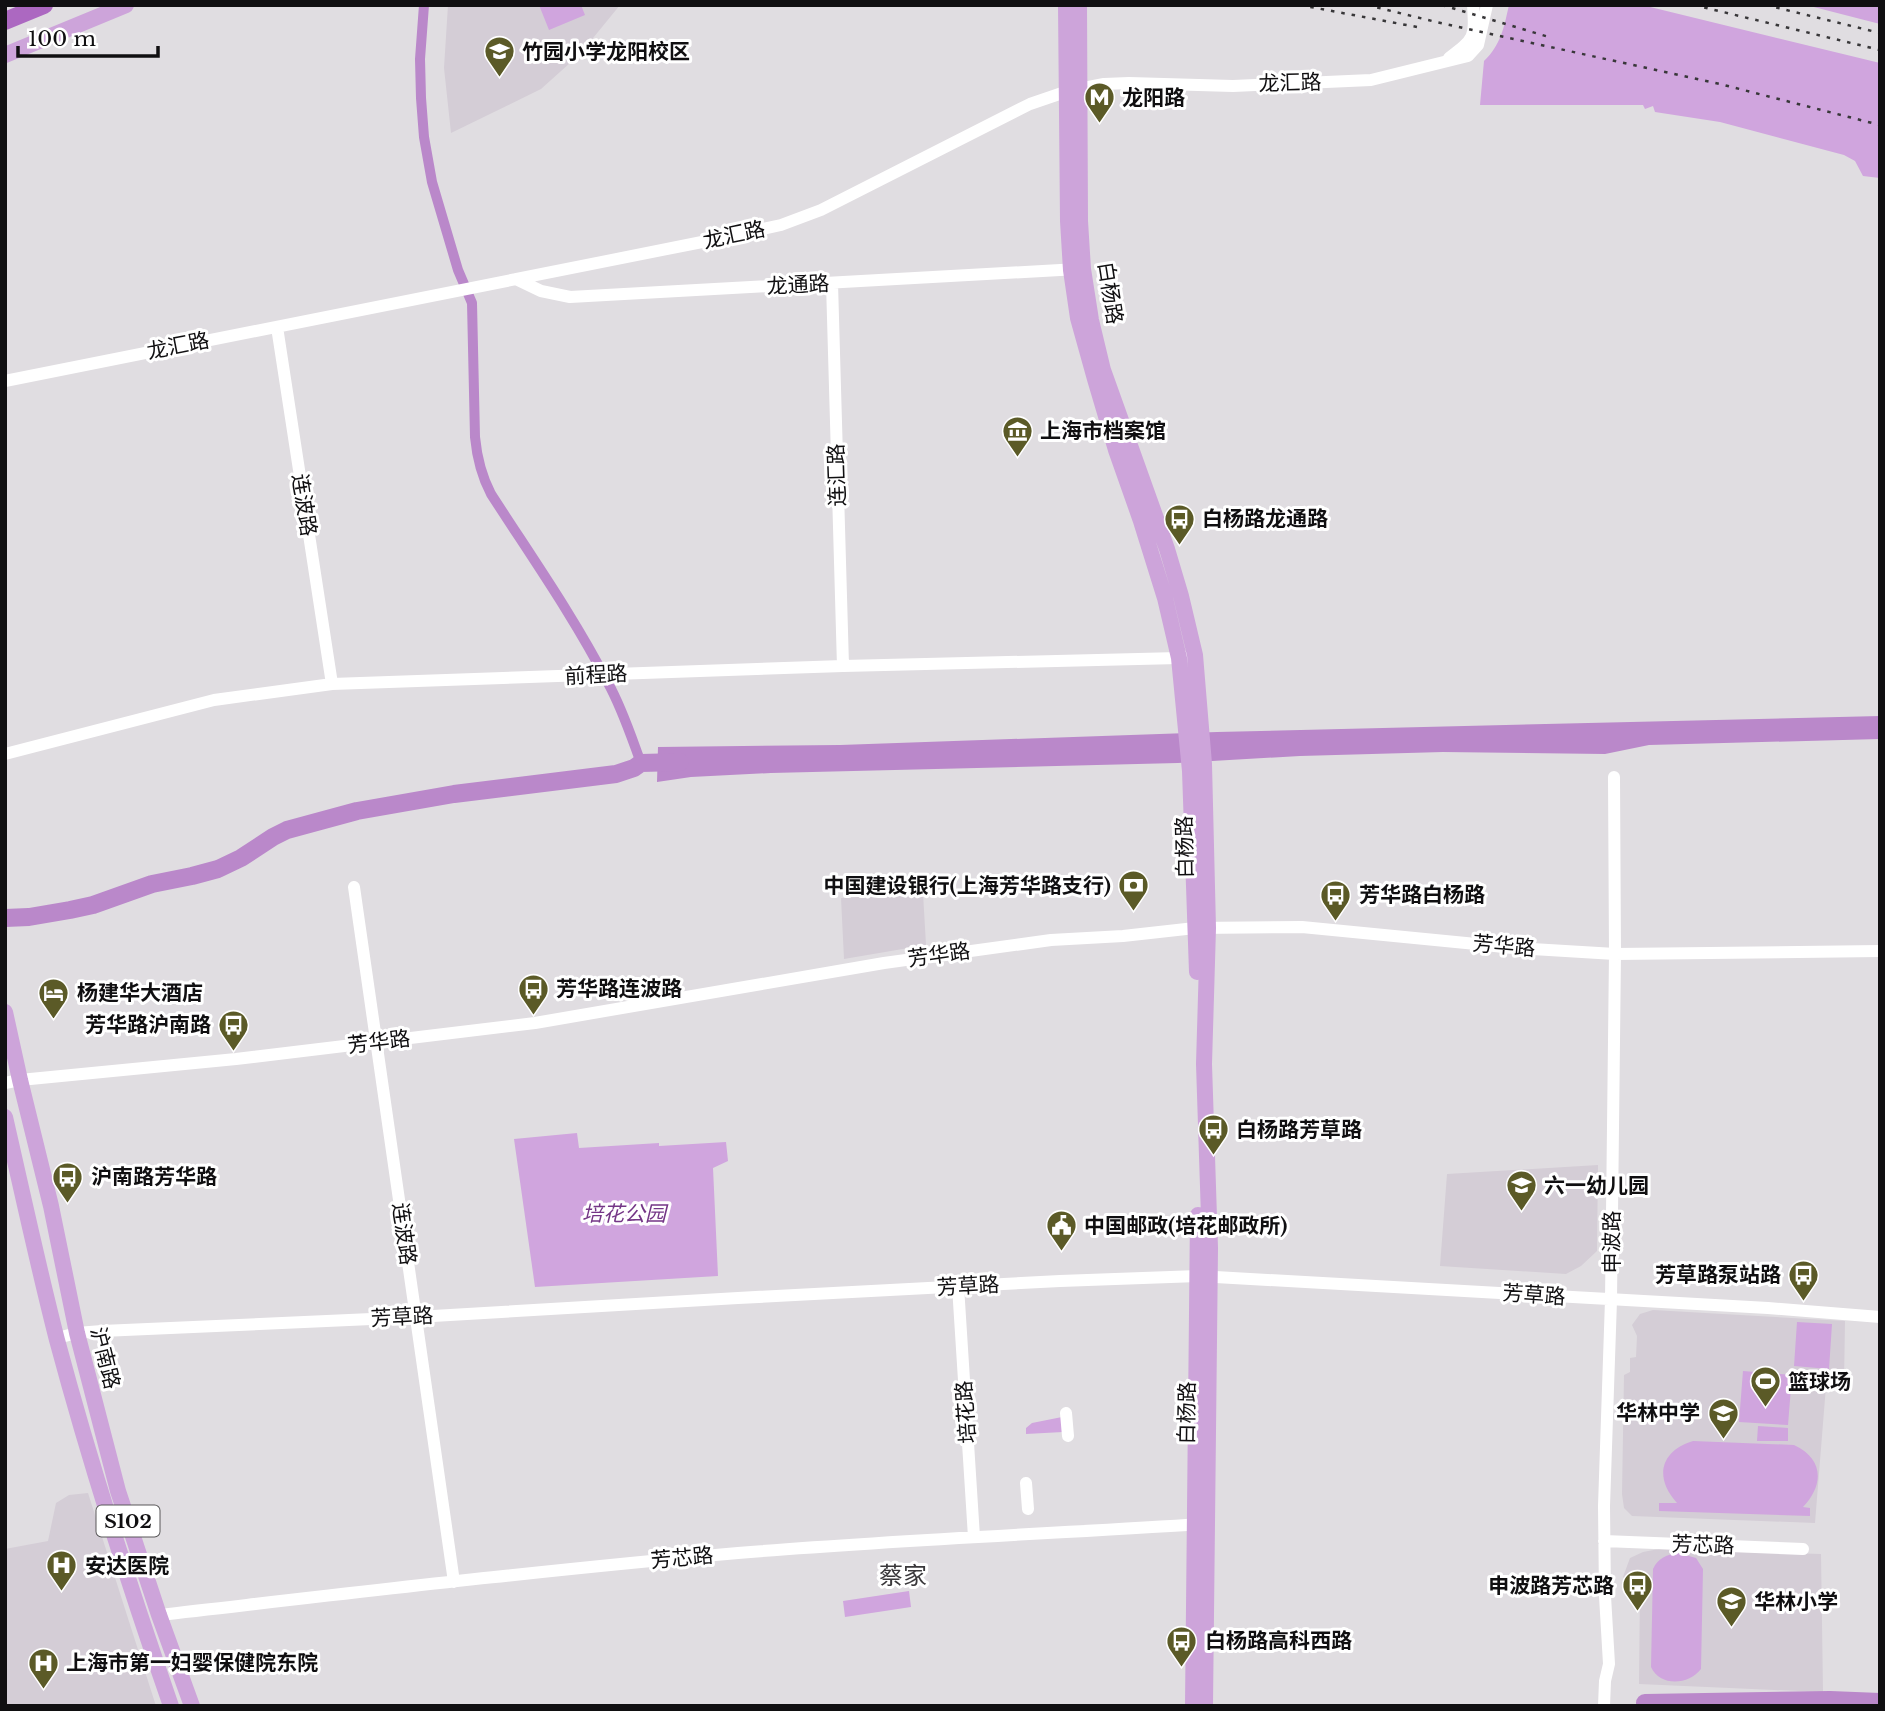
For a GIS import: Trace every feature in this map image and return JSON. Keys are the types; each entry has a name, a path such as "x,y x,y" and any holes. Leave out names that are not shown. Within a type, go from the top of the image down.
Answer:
{"highway":[{"path":"5,21 44,5"}],"main road":[{"path":"5,55 127,5"},
{"name":"白杨路","path":"1066,5 1074,90 1080,221 1077,269 1103,370 1181,596 1197,764 1201,928 1197,971 1204,1276 1200,1524 1193,1706"},
{"name":"白杨路","path":"1074,90 1079,5"},
{"name":"沪南路","path":"5,1012 12,1082 51,1206 77,1333 118,1491 192,1706"},
{"name":"沪南路","path":"5,1117 57,1338 79,1417 170,1706"},
{"name":"白杨路","path":"1200,1524 1205,1706"}],"street":[{"name":"龙汇路","path":"1443,62 1469,43 1474,27 1473,5"},
{"name":"龙汇路","path":"5,380 742,234 795,220 834,204 1030,104 1074,90 1104,84 1129,83 1233,86 1371,80 1468,57 1478,46 1488,5"},
{"name":"龙通路","path":"516,279 541,291 570,297 1077,269"},
{"name":"连汇路","path":"832,283 843,666"},
{"name":"连波路","path":"276,327 332,684"},
{"name":"前程路","path":"5,754 214,700 332,684 1187,656"},
{"name":"申波路","path":"1604,1706 1609,1664 1604,1541 1611,1300 1614,777"},
{"name":"连波路","path":"354,887 454,1581"},
{"name":"芳华路","path":"12,1082 377,1043 535,1023 945,954 1051,940 1201,928 1302,927 1615,954 1880,951"},
{"name":"芳草路","path":"57,1338 77,1333 958,1286 1204,1276 1880,1317"},
{"name":"培花路","path":"958,1286 974,1537"},
{"path":"1066,1413 1068,1436"},
{"path":"1026,1483 1028,1509"},
{"name":"芳芯路","path":"159,1615 681,1558 1200,1524"},
{"name":"芳芯路","path":"1604,1541 1803,1549"}],"shaded area":[{"name":"竹园小学龙阳校区","path":"448,5 620,5 580,54 541,89 451,133 444,68"},
{"path":"1880,716 1880,739 1649,745 1605,754 1443,752 1300,756 1178,763 771,773 691,777 657,782 658,747 840,745 1217,732"},
{"path":"923,893 926,945 844,959 841,898"},
{"name":"六一幼儿园","path":"1598,1165 1597,1251 1581,1266 1566,1274 1440,1266 1447,1174"},
{"name":"华林中学","path":"1653,1310 1845,1321 1844,1383 1826,1386 1815,1523 1632,1516 1624,1508 1624,1375 1630,1372 1630,1358 1636,1357 1637,1336 1632,1325 1640,1314"},
{"name":"安达医院","path":"88,1493 156,1706 5,1706 5,1549 48,1541 56,1503 69,1495"},
{"name":"华林小学","path":"1659,1549 1821,1554 1823,1692 1639,1684 1640,1587 1623,1577 1630,1558"}],"green space":[{"path":"539,5 581,5 585,15 549,30"},
{"path":"1509,5 1642,5 1880,63 1880,178 1863,176 1855,161 1844,155 1720,122 1655,112 1653,106 1645,109 1643,105 1480,105 1484,61 1498,42"},
{"path":"1806,5 1880,5 1880,24"},
{"name":"培花公园","path":"577,1133 579,1148 726,1142 728,1161 713,1168 718,1276 535,1287 514,1139"},
{"path":"1797,1322 1832,1324 1829,1369 1794,1366"},
{"name":"篮球场","path":"1743,1371 1792,1375 1788,1425 1739,1422"},
{"path":"1062,1417 1063,1432 1026,1434 1026,1428 1032,1423"},
{"path":"1758,1426 1788,1428 1788,1441 1757,1441"},
{"path":"1693,1441 1794,1445 1804,1451 1811,1457 1818,1473 1815,1490 1803,1507 1810,1508 1810,1516 1659,1511 1659,1503 1677,1503 1665,1484 1663,1475 1667,1458 1673,1451"},
{"path":"1678,1553 1696,1558 1703,1569 1701,1669 1682,1681 1668,1681 1661,1678 1651,1667 1653,1569 1663,1558"},
{"path":"909,1591 911,1607 845,1617 843,1601"}],"waterway":[{"path":"424,5 420,59 424,137 432,182 458,270 472,303 475,437 480,466 491,494 595,658 618,702 641,763"},
{"path":"5,918 29,917 93,905 152,884 218,869 287,830 357,811 454,794 616,774 641,763 680,762"},
{"path":"1645,1703 1830,1700 1880,1702"}],"railway":[{"path":"1300,5 1417,27"},
{"path":"1367,5 1720,84 1880,125"},
{"path":"1442,5 1549,37"},
{"path":"1694,5 1880,50"},
{"path":"1766,5 1880,33"}],"place":[{"name":"竹园小学龙阳校区","path":"499,79"},
{"name":"龙阳路","path":"1099,125"},
{"name":"上海市档案馆","path":"1017,458"},
{"name":"白杨路龙通路","path":"1179,546"},
{"name":"中国建设银行(上海芳华路支行)","path":"1134,913"},
{"name":"芳华路白杨路","path":"1336,922"},
{"name":"芳华路连波路","path":"533,1016"},
{"name":"杨建华大酒店","path":"54,1020"},
{"name":"芳华路沪南路","path":"234,1052"},
{"name":"白杨路芳草路","path":"1213,1157"},
{"name":"沪南路芳华路","path":"68,1204"},
{"name":"六一幼儿园","path":"1521,1213"},
{"name":"中国邮政(培花邮政所)","path":"1061,1253"},
{"name":"芳草路泵站路","path":"1804,1302"},
{"name":"篮球场","path":"1765,1409"},
{"name":"华林中学","path":"1723,1440"},
{"name":"安达医院","path":"62,1593"},
{"name":"申波路芳芯路","path":"1637,1613"},
{"name":"华林小学","path":"1731,1629"},
{"name":"白杨路高科西路","path":"1182,1668"},
{"name":"上海市第一妇婴保健院东院","path":"43,1690"}],"district":[{"name":"蔡家","path":"903,1575"}]}
